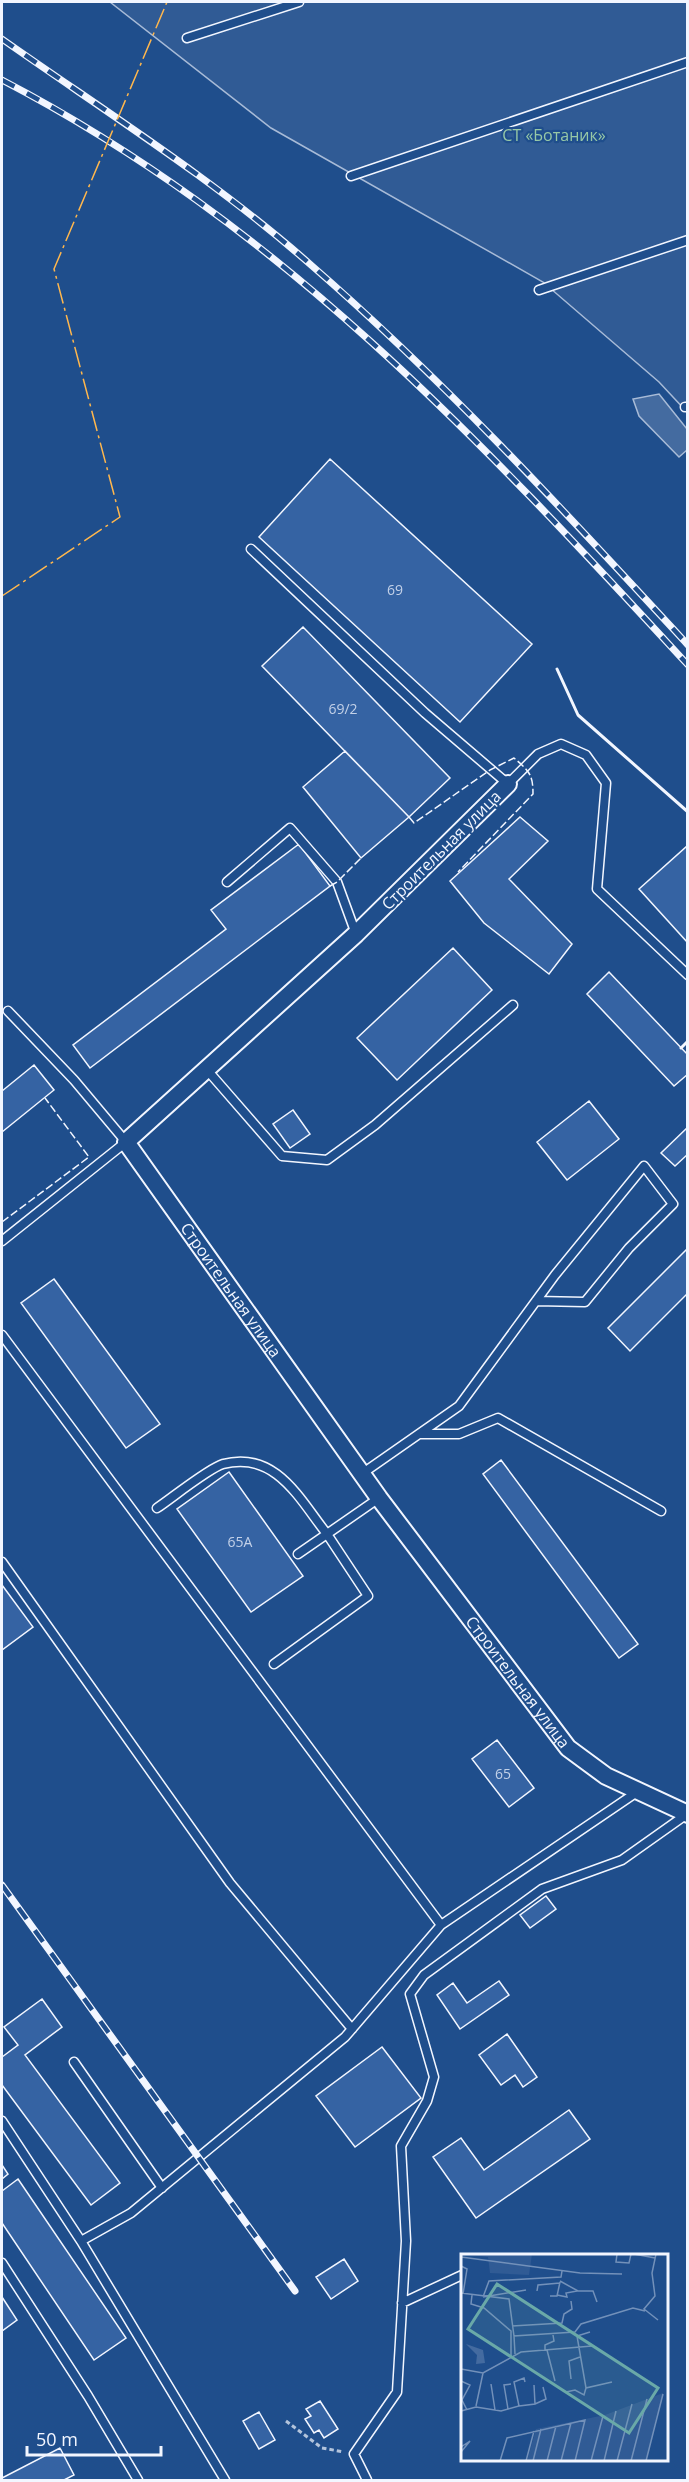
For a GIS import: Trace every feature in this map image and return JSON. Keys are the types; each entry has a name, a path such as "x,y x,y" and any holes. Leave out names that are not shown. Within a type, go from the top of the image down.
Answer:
{"street":[{"name":"Строительная улица","path":"508,784 356,934 208,1071 126,1142 379,1498 568,1748 606,1776 687,1814"}],"lane":[{"path":"187,38 299,2"},
{"path":"351,176 687,62"},
{"path":"539,290 687,240"},
{"path":"251,549 425,713 508,784 538,753 561,744 586,755 606,783 597,890 687,975"},
{"path":"227,882 290,828 338,882 356,934"},
{"path":"208,1071 282,1156 327,1160 375,1125 513,1005"},
{"path":"2,1241 126,1142 74,1080 8,1011"},
{"path":"363,1473 459,1406 555,1275 644,1166 673,1204 628,1248 585,1302 536,1301"},
{"path":"2,1335 441,1925"},
{"path":"421,1434 459,1434 498,1418 661,1511"},
{"path":"157,1508 223,1464 256,1462 279,1473 327,1534 368,1596 274,1664"},
{"path":"298,1554 379,1498"},
{"path":"2,1562 230,1883 352,2029"},
{"path":"81,2241 131,2213 352,2029 441,1925 637,1792"},
{"path":"368,2481 354,2454 397,2392 406,2241 401,2146 427,2101 434,2077 410,1994 424,1975 542,1889 622,1860 687,1814"},
{"path":"74,2062 162,2188"},
{"path":"2,2121 81,2241 225,2481"},
{"path":"2,2263 88,2396 138,2481"},
{"path":"402,2303 461,2275"}],"path":[{"path":"286,2421 322,2448 354,2454"}],"shaded area":[{"name":"СТ «Ботаник»","path":"110,2 687,2 687,412 659,382 543,282 271,128"},
{"path":"659,394 687,429 687,450 679,457 639,416 633,399"}],"building":[{"path":"330,459 532,644 460,722 259,537"},
{"path":"303,627 450,778 409,817 262,666"},
{"path":"345,751 409,817 361,858 303,787"},
{"path":"520,817 548,841 509,879 572,944 549,974 484,923 450,881"},
{"path":"299,844 330,886 90,1068 73,1045 226,929 211,910"},
{"path":"686,847 688,848 688,943 639,889"},
{"path":"453,948 492,990 397,1080 357,1038"},
{"path":"609,972 688,1055 688,1074 674,1086 587,994"},
{"path":"34,1065 54,1090 2,1132 2,1091"},
{"path":"589,1101 619,1139 567,1180 537,1142"},
{"path":"293,1110 310,1134 290,1148 273,1124"},
{"path":"688,1127 688,1154 675,1166 661,1153"},
{"path":"688,1248 688,1293 630,1351 608,1328"},
{"path":"54,1279 160,1424 126,1448 21,1303"},
{"path":"501,1460 638,1644 619,1658 483,1474"},
{"path":"229,1472 303,1576 251,1612 177,1509"},
{"path":"2,1585 33,1627 2,1650"},
{"path":"497,1740 534,1788 509,1807 472,1759"},
{"path":"546,1896 556,1909 530,1928 520,1915"},
{"path":"499,1981 509,1995 460,2029 437,1995 453,1983 467,2003"},
{"path":"42,1999 62,2027 25,2055 120,2183 91,2205 2,2085 2,2057 18,2045 4,2027"},
{"path":"507,2034 537,2077 523,2087 515,2075 501,2085 479,2055"},
{"path":"382,2047 421,2098 355,2147 316,2096"},
{"path":"569,2110 590,2139 476,2218 433,2157 461,2138 484,2170"},
{"path":"2,2165 8,2174 2,2179"},
{"path":"18,2179 126,2338 94,2360 2,2223 2,2191"},
{"path":"344,2259 358,2281 331,2299 316,2277"},
{"path":"2,2297 17,2320 2,2331"},
{"path":"320,2401 338,2429 324,2438 319,2430 314,2433 305,2419 311,2416 306,2409"},
{"path":"259,2412 275,2440 259,2449 243,2421"},
{"path":"60,2448 74,2475 64,2480 2,2480 2,2478"}],"railway":[{"path":"2,39 199,176 275,234 311,265 458,402 688,645"},
{"path":"2,80 103,137 197,201 286,269 371,341 531,498 688,665"},
{"path":"2,1885 295,2291"}],"fence":[{"path":"409,817 414,823 490,770 514,758 527,770 531,777 533,794 458,872"},
{"path":"330,886 361,858"},
{"path":"2,1222 89,1157 45,1098"}],"wall":[{"path":"557,669 578,715 688,812"},
{"path":"681,1048 688,1041"}],"power":[{"path":"2,596 120,517 54,269 167,2"}]}
